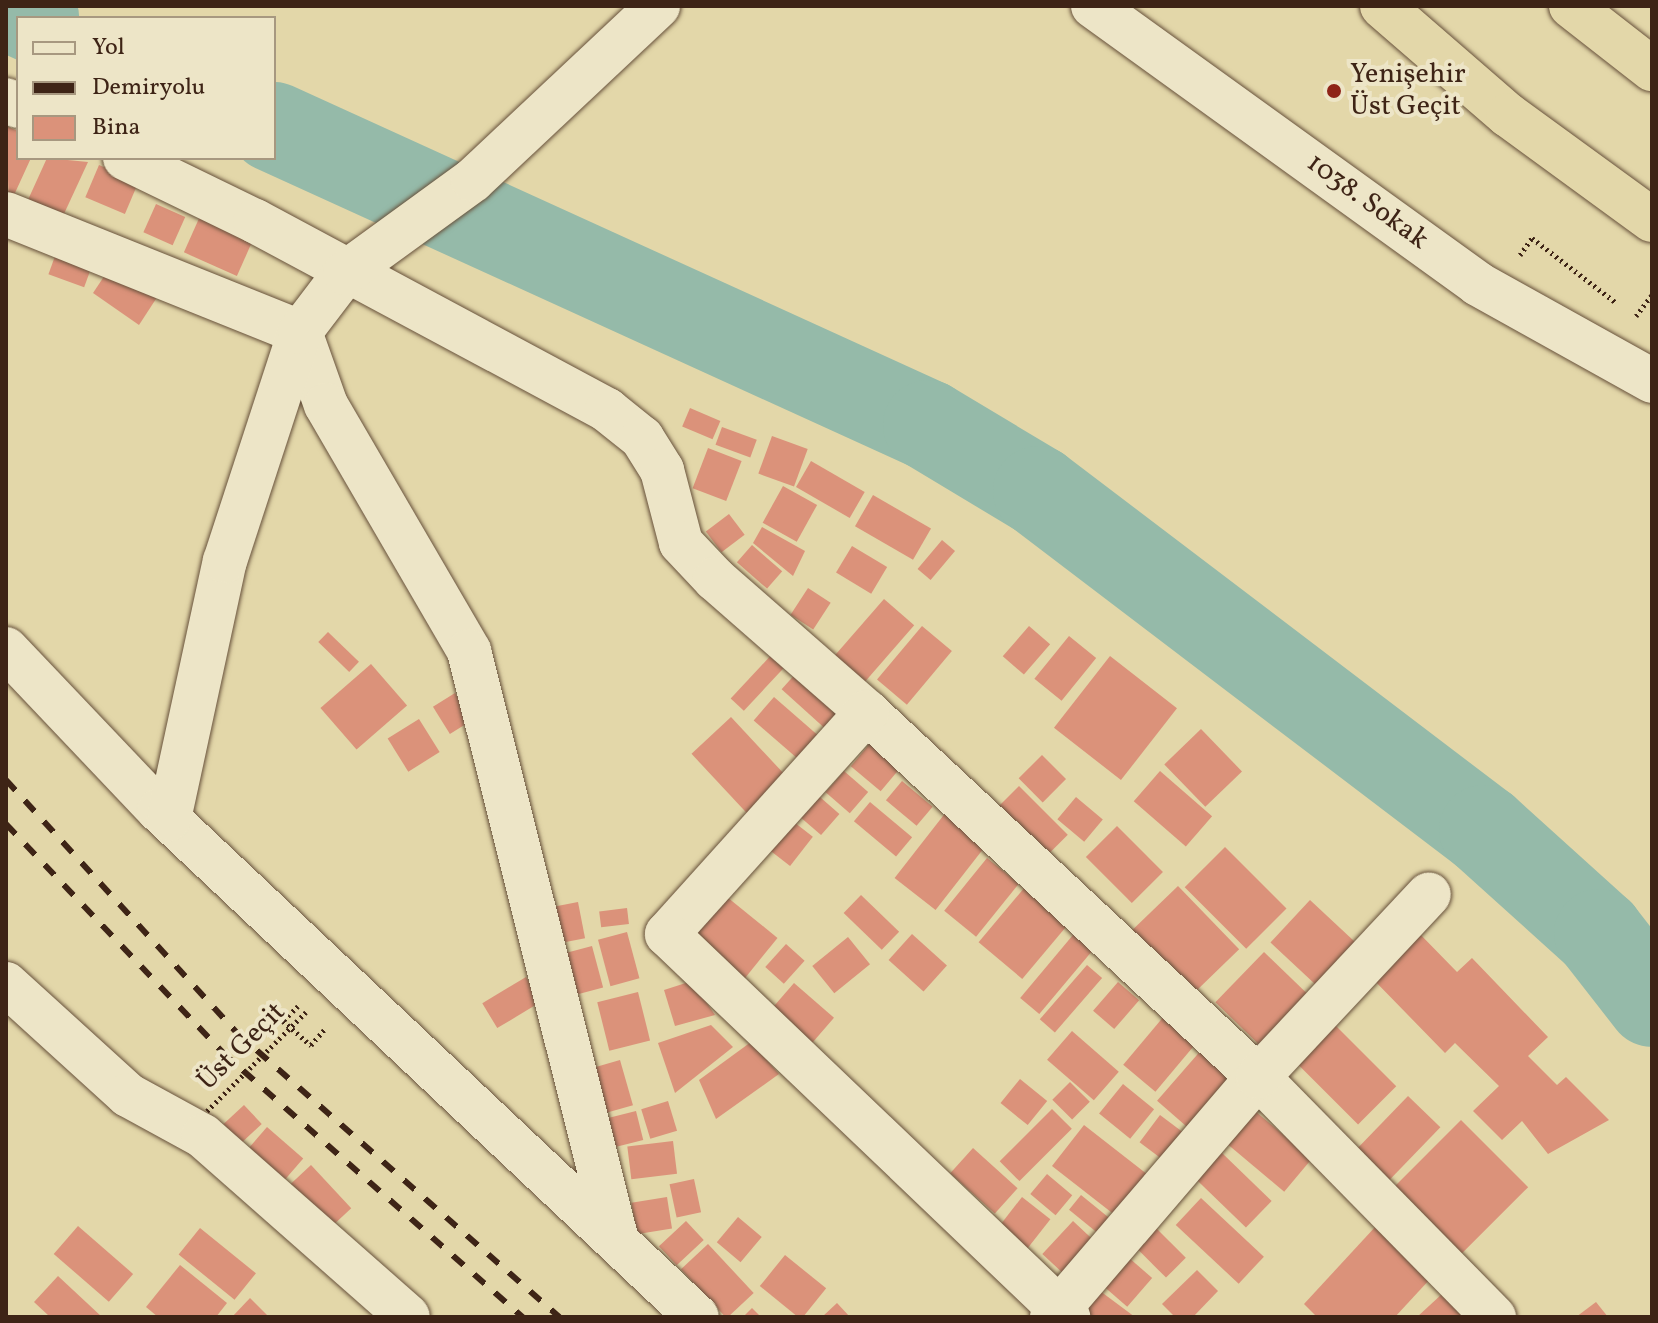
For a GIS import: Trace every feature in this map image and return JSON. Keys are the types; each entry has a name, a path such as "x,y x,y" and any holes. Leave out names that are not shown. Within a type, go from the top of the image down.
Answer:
{"highway":[{"path":"1382,6 1508,115 1652,220"},
{"path":"1571,6 1652,69"}],"street":[{"path":"169,819 225,561 300,332 356,264 473,180 658,6"},
{"name":"1038. Sokak","path":"1093,6 1478,284 1652,381"},
{"path":"129,160 255,221 356,264 607,410 642,438 662,470 681,543 1258,1077 1494,1317"},
{"path":"6,214 300,332 326,405 469,651 617,1241"},
{"path":"6,649 169,819 697,1317"},
{"path":"867,712 667,934 1059,1315 1258,1077 1429,894"},
{"path":"6,984 128,1095 203,1136 408,1317"}],"path":[{"path":"1532,238 1635,317 1652,295"},
{"name":"Üst Geçit","path":"207,1111 306,1012 324,1030 311,1045 283,1021"}],"building":[{"path":"6,126 16,130 16,160 30,160 9,206"},
{"path":"46,160 88,162 57,229 22,213"},
{"path":"99,165 139,182 125,214 85,197"},
{"path":"156,204 185,217 173,245 143,232"},
{"path":"201,214 254,238 237,276 184,252"},
{"path":"58,248 94,261 84,287 48,274"},
{"path":"113,263 167,282 139,325 93,293"},
{"path":"690,408 720,421 713,439 682,426"},
{"path":"722,427 757,440 750,458 716,445"},
{"path":"772,436 808,449 794,487 758,474"},
{"path":"708,448 742,461 726,501 693,488"},
{"path":"811,461 865,492 850,518 796,487"},
{"path":"783,486 817,505 797,542 763,523"},
{"path":"873,495 931,528 913,560 855,526"},
{"path":"729,514 745,535 721,552 706,531"},
{"path":"762,527 805,551 793,576 753,543"},
{"path":"942,540 955,551 931,580 918,569"},
{"path":"752,545 782,571 767,589 737,562"},
{"path":"852,546 887,567 871,594 836,573"},
{"path":"808,588 831,603 813,630 791,615"},
{"path":"884,599 914,625 864,683 833,657"},
{"path":"922,626 952,651 907,705 877,680"},
{"path":"1029,626 1050,644 1024,675 1003,656"},
{"path":"328,632 359,662 349,672 318,642"},
{"path":"1069,636 1096,658 1062,701 1034,679"},
{"path":"775,651 788,663 744,711 731,699"},
{"path":"1110,656 1177,708 1121,780 1054,728"},
{"path":"371,664 407,706 357,749 320,708"},
{"path":"799,670 846,712 828,731 782,689"},
{"path":"455,693 472,720 450,734 433,707"},
{"path":"774,697 823,740 803,763 754,720"},
{"path":"731,717 787,777 747,814 692,754"},
{"path":"419,719 440,752 408,772 388,739"},
{"path":"1201,729 1242,771 1205,807 1164,764"},
{"path":"872,741 902,766 881,791 851,766"},
{"path":"1042,755 1066,779 1043,802 1019,778"},
{"path":"844,771 868,792 850,813 826,792"},
{"path":"1160,771 1212,816 1186,846 1134,801"},
{"path":"902,781 933,807 917,826 886,800"},
{"path":"1019,786 1068,835 1047,855 998,807"},
{"path":"813,791 839,814 821,835 795,812"},
{"path":"1076,797 1103,819 1084,842 1057,819"},
{"path":"870,802 912,837 896,857 854,821"},
{"path":"950,807 991,839 936,910 895,878"},
{"path":"790,819 813,837 790,866 767,848"},
{"path":"1117,826 1163,872 1132,903 1086,857"},
{"path":"1225,847 1287,909 1246,949 1185,887"},
{"path":"987,858 1019,884 976,937 944,911"},
{"path":"1030,881 1074,918 1022,979 979,942"},
{"path":"1178,886 1239,949 1192,995 1131,932"},
{"path":"861,895 899,932 882,950 844,913"},
{"path":"727,897 778,938 743,981 692,940"},
{"path":"1310,900 1361,948 1322,990 1270,942"},
{"path":"578,902 585,938 552,945 545,908"},
{"path":"627,908 629,924 601,927 599,911"},
{"path":"1078,929 1097,945 1039,1014 1020,998"},
{"path":"1415,929 1457,972 1472,958 1548,1037 1528,1056 1557,1085 1566,1077 1609,1120 1548,1154 1522,1121 1502,1140 1473,1111 1499,1086 1455,1043 1445,1053 1369,975"},
{"path":"627,932 639,978 610,986 598,940"},
{"path":"912,934 947,965 924,991 889,960"},
{"path":"848,937 870,964 834,993 812,966"},
{"path":"786,944 805,961 784,984 765,967"},
{"path":"592,946 603,988 570,996 559,955"},
{"path":"1264,952 1309,995 1260,1045 1215,1002"},
{"path":"1087,965 1102,978 1055,1032 1040,1019"},
{"path":"526,977 541,1002 497,1028 482,1003"},
{"path":"692,981 715,1015 675,1026 664,990"},
{"path":"1118,982 1139,1000 1114,1029 1093,1011"},
{"path":"794,983 834,1018 810,1045 770,1010"},
{"path":"638,992 650,1041 609,1051 597,1002"},
{"path":"1165,1015 1197,1042 1155,1092 1123,1065"},
{"path":"1334,1024 1396,1086 1358,1124 1296,1062"},
{"path":"711,1025 733,1047 675,1093 658,1043"},
{"path":"1072,1031 1119,1072 1094,1100 1047,1060"},
{"path":"751,1042 779,1074 716,1119 699,1080"},
{"path":"1203,1048 1240,1080 1194,1133 1157,1101"},
{"path":"620,1060 633,1105 599,1115 586,1070"},
{"path":"1020,1079 1047,1101 1028,1125 1000,1103"},
{"path":"1070,1082 1090,1102 1072,1119 1052,1100"},
{"path":"1123,1084 1154,1109 1130,1139 1099,1114"},
{"path":"1408,1096 1440,1127 1384,1186 1352,1154"},
{"path":"668,1101 677,1131 650,1139 641,1109"},
{"path":"244,1105 262,1124 241,1143 224,1124"},
{"path":"1249,1106 1312,1159 1284,1192 1221,1139"},
{"path":"1052,1109 1072,1129 1019,1181 1000,1161"},
{"path":"636,1111 643,1140 602,1151 594,1121"},
{"path":"1160,1115 1188,1136 1167,1163 1140,1142"},
{"path":"1461,1120 1528,1187 1461,1254 1394,1187"},
{"path":"1084,1125 1149,1176 1117,1217 1052,1166"},
{"path":"267,1127 303,1158 280,1185 244,1153"},
{"path":"673,1141 677,1174 631,1179 627,1147"},
{"path":"973,1148 1018,1188 995,1213 950,1173"},
{"path":"1222,1153 1272,1201 1246,1228 1196,1180"},
{"path":"311,1165 351,1208 330,1228 290,1185"},
{"path":"1047,1174 1072,1195 1056,1215 1030,1194"},
{"path":"694,1179 701,1212 677,1217 670,1184"},
{"path":"1081,1195 1109,1218 1097,1232 1069,1210"},
{"path":"667,1197 672,1229 636,1234 631,1203"},
{"path":"1022,1197 1050,1219 1028,1248 999,1226"},
{"path":"1201,1198 1264,1257 1239,1284 1176,1225"},
{"path":"738,1217 762,1237 741,1262 717,1242"},
{"path":"686,1221 704,1240 677,1265 659,1246"},
{"path":"1073,1221 1098,1244 1067,1277 1042,1254"},
{"path":"78,1226 133,1274 109,1302 54,1254"},
{"path":"1154,1226 1186,1258 1166,1278 1134,1246"},
{"path":"1376,1226 1431,1278 1395,1317 1317,1317 1304,1304"},
{"path":"200,1228 256,1273 235,1300 179,1254"},
{"path":"708,1244 754,1293 725,1317 681,1269"},
{"path":"785,1255 826,1288 803,1317 798,1317 760,1286"},
{"path":"1128,1257 1152,1278 1127,1307 1103,1286"},
{"path":"180,1265 227,1303 216,1317 158,1317 146,1307"},
{"path":"1197,1270 1218,1291 1193,1317 1175,1317 1162,1304"},
{"path":"58,1276 102,1317 50,1317 34,1302"},
{"path":"1096,1288 1135,1317 1088,1317 1079,1311"},
{"path":"1442,1294 1463,1317 1417,1317"},
{"path":"250,1298 269,1317 232,1317"},
{"path":"1596,1302 1608,1317 1576,1317"},
{"path":"837,1303 850,1317 822,1317"},
{"path":"752,1308 761,1317 743,1317"}],"waterway":[{"path":"8,6 30,16"},
{"path":"276,128 928,425 1038,491 1484,830 1599,934 1652,1002"}],"railway":[{"path":"6,780 236,1032 559,1317"},
{"path":"6,824 222,1052 523,1317"}],"place":[{"name":"Yenişehir Üst Geçit","path":"1334,91"}]}
